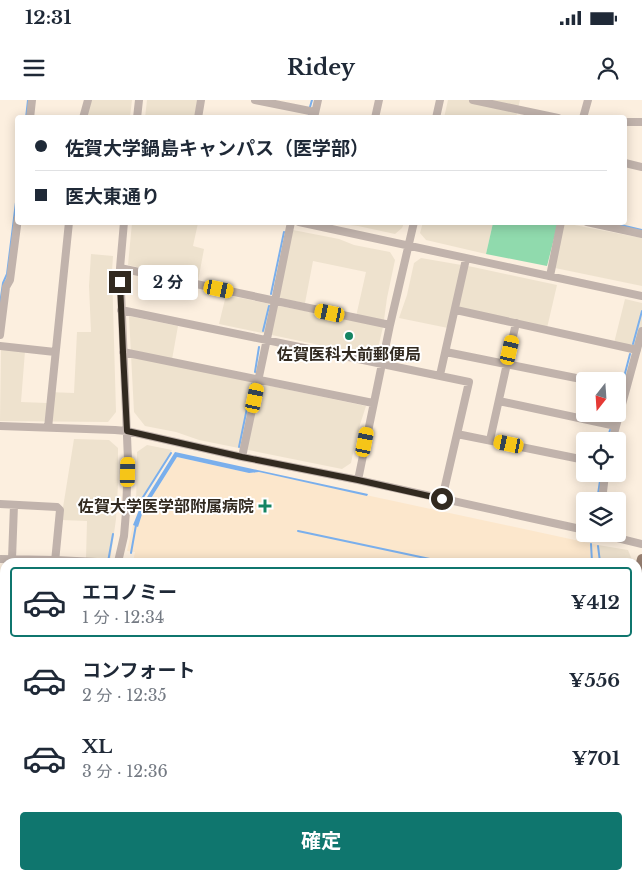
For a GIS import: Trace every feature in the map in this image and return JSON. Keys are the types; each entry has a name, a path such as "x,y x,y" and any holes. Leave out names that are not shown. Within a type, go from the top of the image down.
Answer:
{"street":[{"path":"30,115 32,100"},
{"path":"84,115 88,100"},
{"path":"137,115 139,100"},
{"path":"198,115 201,100"},
{"path":"255,100 275,102 314,115 318,100"},
{"path":"376,115 379,100"},
{"path":"437,115 440,100"},
{"path":"473,100 544,115"},
{"path":"584,115 588,100"},
{"path":"627,122 642,122"},
{"path":"627,163 642,167"},
{"path":"0,335 6,286 10,280 17,225"},
{"path":"48,428 69,225"},
{"path":"119,558 124,536 128,460 120,268 124,225"},
{"path":"242,457 289,225"},
{"path":"313,225 642,296"},
{"path":"358,480 373,403 413,225"},
{"path":"550,276 560,225"},
{"path":"601,225 642,234"},
{"path":"440,375 466,259"},
{"path":"120,268 390,325"},
{"path":"121,310 468,382 442,499"},
{"path":"456,310 637,350"},
{"path":"490,440 516,323"},
{"path":"626,388 642,330"},
{"path":"0,346 55,352"},
{"path":"123,352 373,403"},
{"path":"446,352 576,378"},
{"path":"499,401 616,426"},
{"path":"614,432 617,422"},
{"path":"0,426 127,431 576,528"},
{"path":"457,434 576,458"},
{"path":"0,504 57,507 60,510 55,558"},
{"path":"12,558 14,505"},
{"path":"626,540 642,544"}],"shaded area":[{"path":"91,100 132,100 130,115 87,115"},
{"path":"147,100 197,100 195,115 145,115"},
{"path":"448,100 520,100 516,115 445,115"},
{"path":"132,225 198,225 193,246 204,249 198,281 128,265"},
{"path":"350,225 403,225 395,234"},
{"path":"422,225 493,225 486,254 426,240 420,233"},
{"path":"564,225 574,225 642,238 642,286 555,268"},
{"path":"293,230 390,252 395,260 376,357 219,324 226,295 355,321 366,272 313,261 305,303 278,298"},
{"path":"91,254 113,256 116,412 108,422 0,421 1,349 25,351 21,402 47,403 48,392 74,393 77,332 91,332 89,286"},
{"path":"421,258 557,285 547,328 453,308 448,328 399,318 407,295 414,263"},
{"path":"625,299 642,303 642,338 636,347 614,343"},
{"path":"129,316 178,326 171,365 366,406 357,434 351,463 342,469 199,440 176,432 145,426 134,412"},
{"path":"74,439 109,440 118,448 116,519 111,558 86,558 87,521 61,520"},
{"path":"147,445 172,450 136,509 137,452"},
{"name":"佐賀大学医学部附属病院","path":"177,457 249,473 259,472 576,540 576,542 598,545 599,558 134,558 135,552 127,551 133,525 138,526 143,511"},
{"path":"598,545 628,550 631,558 599,558"}],"green space":[{"path":"493,225 557,225 547,266 486,254"}],"water":[{"path":"175,452 368,494 367,496 259,472 249,473 177,457 143,511 138,527 133,525 139,510"}],"waterway":[{"path":"26,115 28,100"},
{"path":"310,107 312,100"},
{"path":"0,304 3,283 7,274 15,210"},
{"path":"621,225 642,230"},
{"path":"271,294 284,232"},
{"path":"263,331 269,306"},
{"path":"633,344 642,311"},
{"path":"255,372 259,347"},
{"path":"625,372 630,354"},
{"path":"239,447 252,384"},
{"path":"138,505 171,453"},
{"path":"598,492 600,482"},
{"path":"131,553 136,525"},
{"path":"298,531 425,558"},
{"path":"109,558 113,534"},
{"path":"591,544 592,558"},
{"path":"598,546 600,558"}],"place":[{"name":"佐賀医科大前郵便局","path":"349,336"},
{"name":"佐賀大学医学部附属病院","path":"265,506"}],"route":[{"path":"120,282 127,431 442,499"}]}
